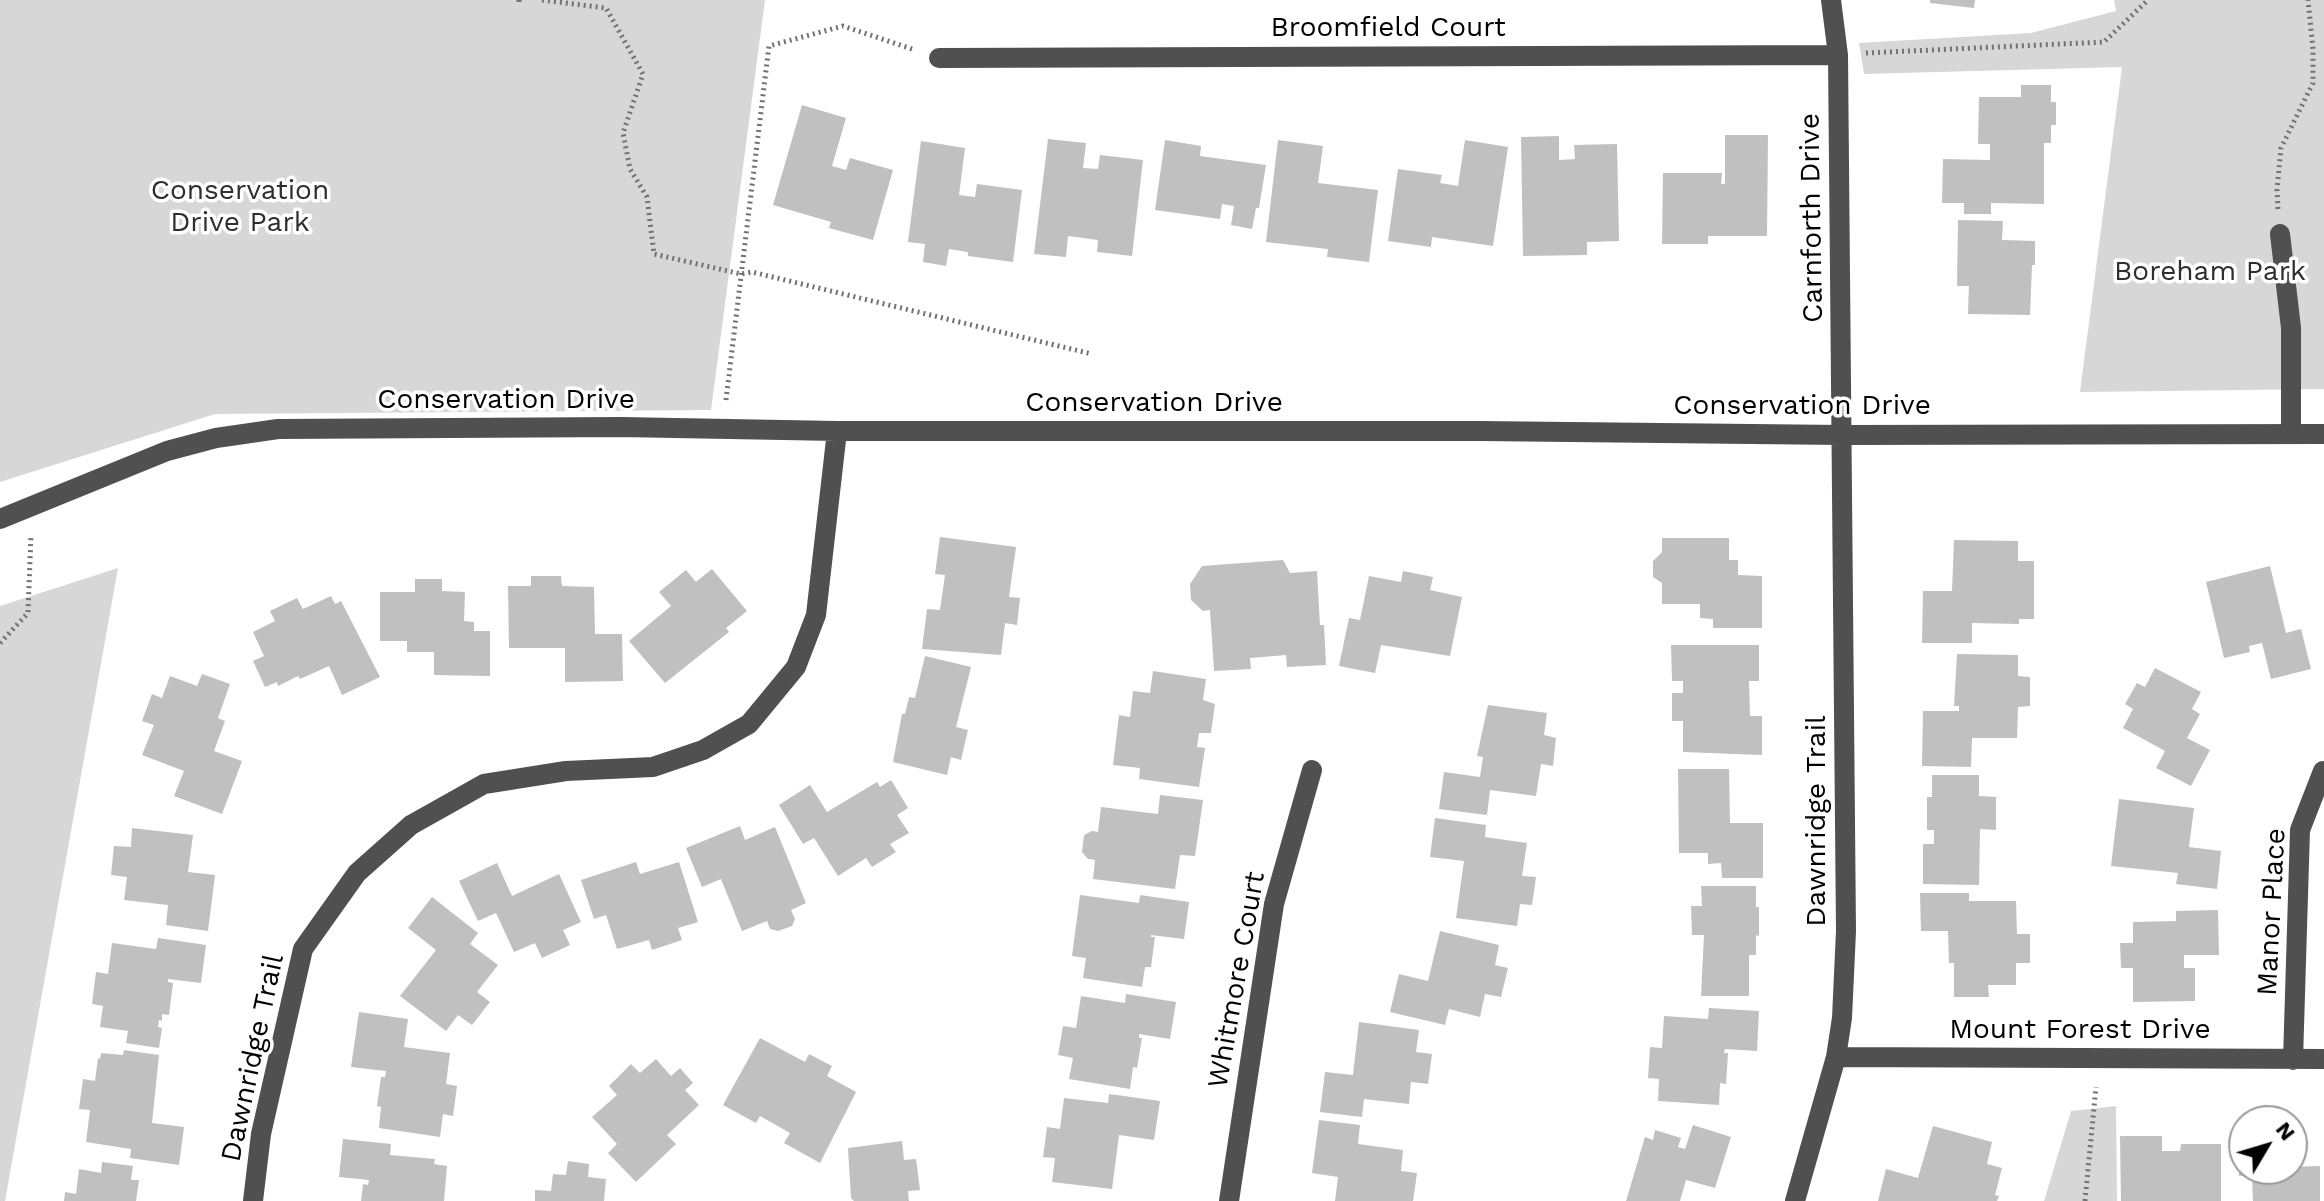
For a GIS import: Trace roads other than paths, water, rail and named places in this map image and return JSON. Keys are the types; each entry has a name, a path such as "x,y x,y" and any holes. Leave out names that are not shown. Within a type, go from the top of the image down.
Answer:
{"street":[{"name":"Carnforth Drive","path":"1831,0 1838,55 1842,435"},
{"name":"Broomfield Court","path":"939,58 1838,55"},
{"path":"2280,234 2291,328 2291,432"},
{"name":"Conservation Drive","path":"0,519 167,451 216,438 278,429 2324,434"},
{"name":"Dawnridge Trail","path":"253,1201 261,1134 303,949 357,873 411,825 484,784 566,771 653,767 703,750 749,724 796,667 816,615 837,431"},
{"name":"Dawnridge Trail","path":"1795,1201 1836,1057 1842,1018 1846,931 1842,435"},
{"name":"Whitmore Court","path":"1229,1201 1274,904 1312,770"},
{"name":"Manor Place","path":"2293,1060 2300,830 2323,771"},
{"name":"Mount Forest Drive","path":"1836,1057 2324,1059"}],"park label":[{"name":"Conservation Drive Park","path":"240,207"},
{"name":"Boreham Park","path":"2210,272"}]}
